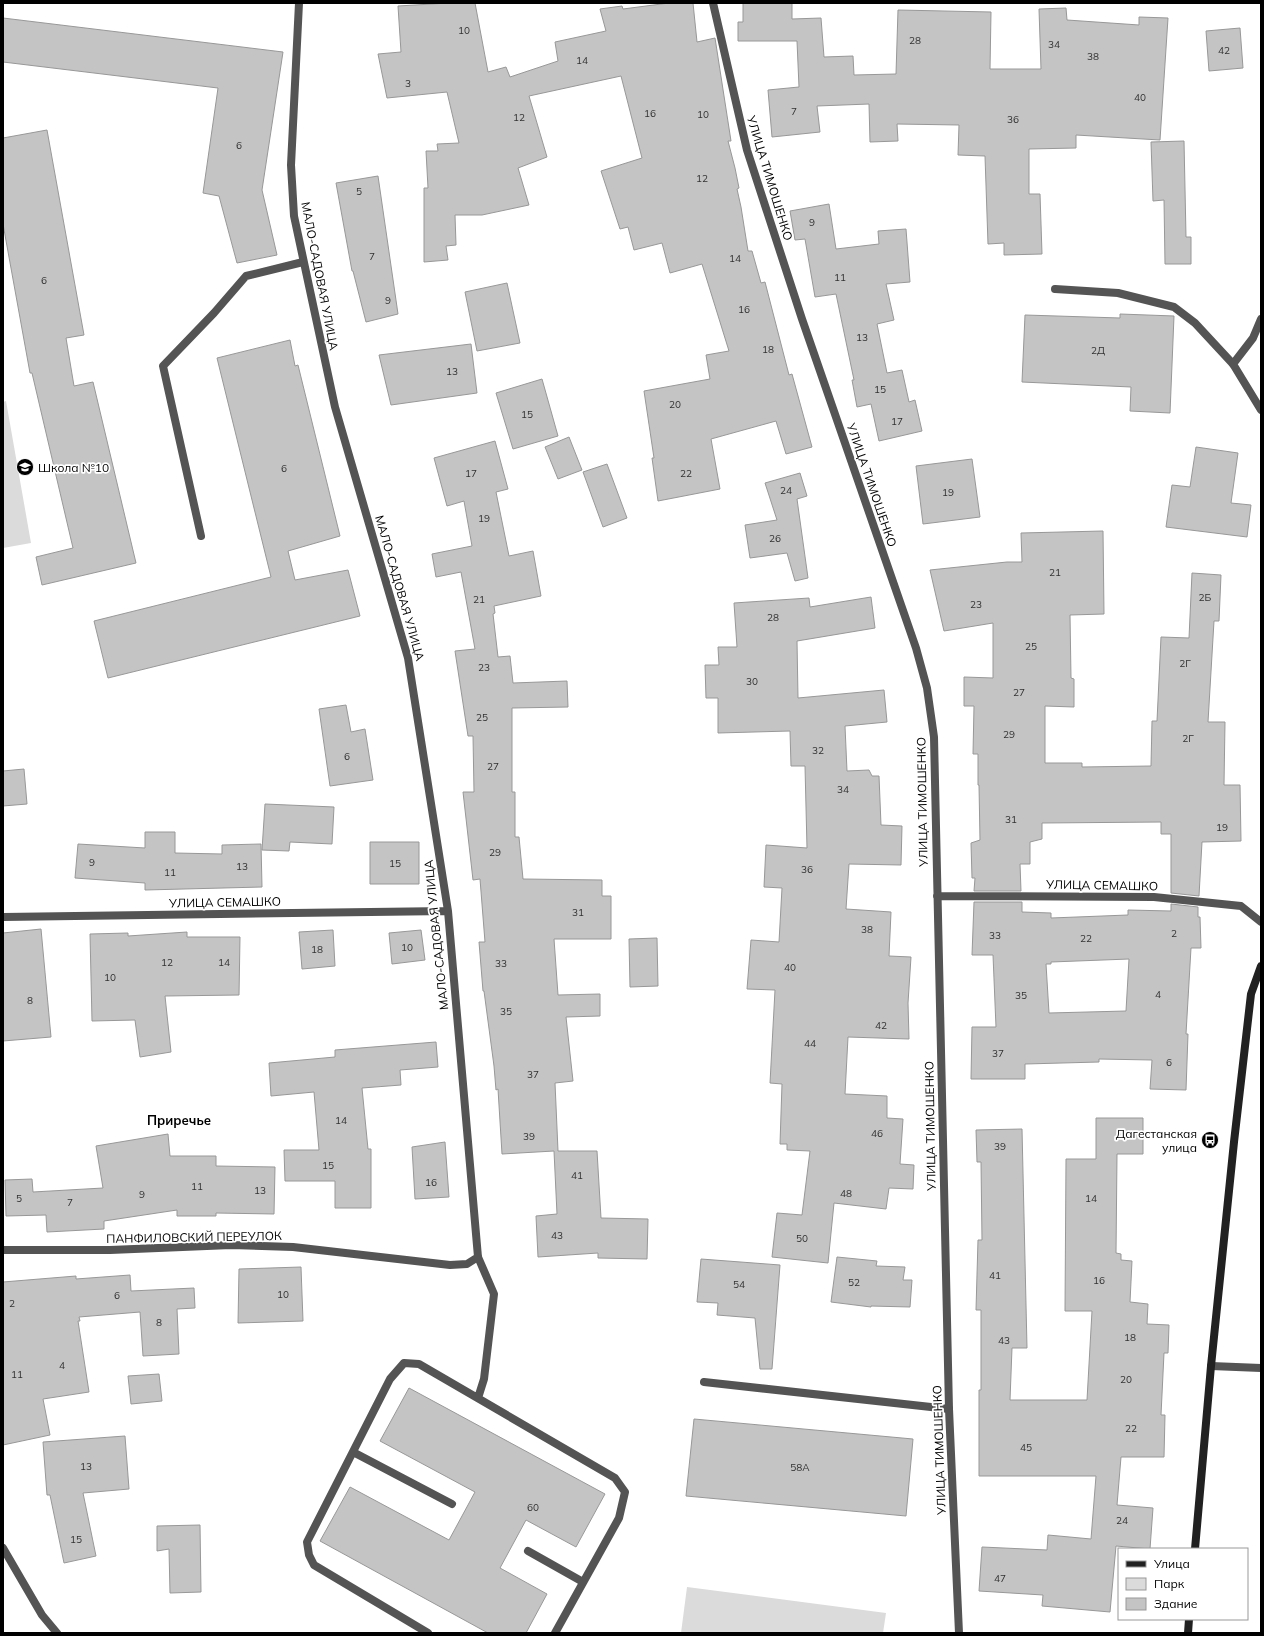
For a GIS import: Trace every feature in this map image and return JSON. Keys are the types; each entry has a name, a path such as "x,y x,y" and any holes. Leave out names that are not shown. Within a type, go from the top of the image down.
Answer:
{"street":[{"name":"МАЛО-САДОВАЯ УЛИЦА","path":"299,3 291,165 294,216 335,407 408,658 448,911 478,1257 494,1294 484,1379 478,1398"},
{"name":"УЛИЦА ТИМОШЕНКО","path":"713,3 747,150 802,319 916,648 927,688 934,737 949,1409 959,1633"},
{"path":"200,536 163,366 214,313 246,276 303,262"},
{"path":"1055,289 1118,293 1174,307 1195,323 1233,364 1261,410"},
{"path":"1233,364 1254,338 1261,319"},
{"name":"УЛИЦА СЕМАШКО","path":"937,896 1154,897 1241,906 1261,922"},
{"name":"УЛИЦА СЕМАШКО","path":"3,917 448,911"},
{"path":"1196,1548 1234,1142 1251,994 1261,966"},
{"name":"ПАНФИЛОВСКИЙ ПЕРЕУЛОК","path":"3,1250 110,1250 231,1245 293,1247 450,1265 467,1264 478,1257"},
{"path":"428,1633 314,1565 309,1555 307,1542 390,1379 404,1363 420,1364 615,1478 625,1492 619,1518 555,1633"},
{"path":"1212,1366 1261,1368"},
{"path":"704,1382 949,1409"},
{"path":"353,1452 452,1504"},
{"path":"3,1548 42,1615 57,1633"},
{"path":"528,1551 583,1582"},
{"path":"1188,1633 1189,1620"}],"green space":[{"path":"6,401 31,543 3,548 3,402"},
{"path":"687,1587 886,1613 883,1633 681,1633"}],"building":[{"path":"475,3 488,72 506,67 510,77 558,61 555,42 606,31 600,9 622,6 623,9 669,3 693,3 697,42 715,38 731,141 728,141 739,188 737,189 748,251 752,251 761,283 765,282 789,375 792,374 812,447 786,454 776,421 711,439 720,489 658,501 652,458 654,458 644,391 710,379 706,355 729,351 702,264 670,273 662,243 634,250 628,227 620,229 601,171 642,158 621,76 529,96 547,157 518,168 529,205 482,215 455,215 456,245 446,246 448,260 424,262 424,188 428,188 426,151 438,151 437,144 459,143 447,92 387,98 378,54 401,52 398,6"},
{"path":"743,3 792,3 792,19 821,18 824,57 853,56 854,75 896,74 898,10 991,12 990,69 1041,69 1039,9 1066,8 1067,20 1139,25 1139,17 1168,18 1160,140 1076,135 1076,148 1029,149 1029,194 1040,194 1042,254 1004,255 1004,243 988,244 985,156 958,155 959,125 897,124 898,141 870,142 869,104 817,106 820,132 772,137 768,90 799,87 797,41 738,41 738,22 743,22"},
{"path":"3,18 283,52 262,190 277,255 237,263 219,196 203,193 218,88 3,62"},
{"path":"1240,28 1243,68 1209,71 1206,31"},
{"path":"47,130 84,335 66,338 74,386 93,382 136,563 42,585 36,557 73,548 32,373 30,373 3,224 3,138"},
{"path":"1184,141 1186,237 1191,237 1191,264 1165,264 1164,200 1153,201 1151,142"},
{"path":"378,176 398,314 366,322 352,271 336,183"},
{"path":"829,204 836,249 879,244 878,231 906,229 910,282 886,284 894,320 877,324 887,373 902,370 909,402 915,400 922,431 879,441 871,404 857,407 852,380 854,380 836,294 815,297 805,239 795,240 790,211"},
{"path":"507,283 520,343 477,351 465,292"},
{"path":"1120,314 1174,316 1170,413 1130,411 1131,387 1022,382 1025,315 1120,318"},
{"path":"290,340 295,366 298,365 340,536 288,551 295,580 348,570 360,616 108,678 94,621 271,577 217,358"},
{"path":"471,344 477,393 391,405 379,355"},
{"path":"542,379 558,436 513,449 496,393"},
{"path":"569,437 582,470 558,479 545,447"},
{"path":"495,441 508,489 496,492 509,556 533,551 541,596 494,606 495,613 493,614 498,657 510,656 513,683 567,681 568,707 512,708 512,792 515,792 515,837 519,837 523,879 602,880 602,896 611,896 611,939 554,939 558,995 600,994 600,1016 566,1017 573,1081 555,1083 558,1151 597,1151 601,1218 648,1219 647,1259 598,1258 598,1253 538,1257 536,1216 557,1214 554,1151 502,1154 498,1089 496,1090 483,991 479,942 485,942 480,879 473,880 463,792 474,792 473,736 468,736 455,651 475,649 461,572 436,577 432,554 472,546 464,501 447,506 434,458"},
{"path":"1196,447 1238,453 1231,503 1251,505 1247,537 1166,527 1172,485 1190,487"},
{"path":"972,459 980,517 923,524 916,466"},
{"path":"607,464 627,518 603,527 583,472"},
{"path":"800,473 807,496 797,499 808,578 795,581 787,553 750,558 745,525 777,520 765,483"},
{"path":"1103,531 1104,614 1070,615 1071,678 1074,679 1074,707 1045,706 1045,763 1082,763 1082,767 1151,766 1152,721 1157,721 1161,637 1189,638 1192,573 1221,575 1219,621 1214,621 1208,722 1225,722 1224,785 1240,785 1241,841 1202,842 1199,896 1171,893 1171,834 1161,834 1161,822 1042,823 1042,839 1030,842 1030,864 1020,864 1021,891 974,891 975,878 972,878 971,843 980,840 978,754 973,754 974,706 964,706 964,677 993,678 993,623 944,631 930,570 1007,562 1022,562 1021,533"},
{"path":"871,597 875,628 797,641 798,698 884,690 887,722 845,726 847,771 869,770 872,776 879,776 881,825 902,826 901,865 849,864 846,909 891,912 889,956 911,957 908,1003 909,1039 848,1037 845,1094 887,1096 887,1118 903,1119 900,1164 914,1165 913,1189 889,1188 886,1209 834,1203 828,1263 772,1257 777,1213 802,1215 810,1151 787,1150 787,1144 780,1144 782,1084 770,1083 775,990 747,989 751,940 779,942 782,888 764,887 766,845 807,848 805,766 791,766 790,731 718,733 718,698 706,698 705,665 719,665 718,647 737,647 734,603 809,598 810,607"},
{"path":"346,705 351,732 365,729 373,780 330,786 319,709"},
{"path":"24,769 27,804 3,806 3,771"},
{"path":"265,804 334,807 332,844 290,842 289,851 262,850"},
{"path":"145,832 175,832 175,853 222,854 222,845 261,844 262,887 145,890 145,883 75,878 78,844 145,848"},
{"path":"370,842 419,842 419,884 370,884"},
{"path":"974,902 1022,902 1022,912 1051,913 1051,918 1128,915 1128,910 1171,911 1171,904 1198,907 1198,917 1200,917 1201,948 1191,948 1186,1034 1188,1034 1186,1090 1150,1089 1152,1060 1099,1059 1099,1062 1025,1064 1025,1079 971,1079 972,1027 996,1027 993,955 972,955","holes":["1129,959 1126,1011 1049,1013 1046,964 1051,964 1051,962"]},
{"path":"41,929 51,1037 3,1041 3,933"},
{"path":"333,930 335,966 302,969 299,932"},
{"path":"421,930 425,960 392,964 389,933"},
{"path":"187,932 187,937 240,937 239,995 165,996 171,1052 140,1057 135,1020 92,1021 90,934 128,933 128,936"},
{"path":"657,938 658,986 630,987 629,939"},
{"path":"436,1042 438,1067 400,1070 401,1085 362,1088 368,1149 371,1149 371,1208 335,1208 335,1181 285,1181 284,1150 319,1150 314,1092 271,1096 269,1063 335,1057 335,1050"},
{"path":"1096,1118 1143,1118 1143,1154 1117,1154 1116,1253 1121,1254 1121,1260 1132,1261 1130,1302 1148,1304 1147,1324 1169,1325 1168,1353 1164,1353 1161,1415 1165,1415 1164,1457 1121,1457 1117,1505 1153,1508 1150,1548 1116,1546 1110,1612 1042,1606 1043,1595 979,1591 982,1547 1047,1550 1048,1535 1091,1539 1096,1476 979,1476 981,1310 976,1310 978,1240 982,1240 981,1162 977,1162 976,1130 1022,1129 1027,1348 1012,1348 1010,1400 1087,1400 1092,1311 1065,1311 1066,1159 1096,1159"},
{"path":"168,1134 170,1156 216,1156 216,1166 275,1167 274,1214 216,1213 216,1216 177,1216 177,1210 104,1221 104,1229 47,1232 46,1215 6,1216 5,1180 32,1179 33,1192 103,1188 96,1146"},
{"path":"445,1142 449,1197 415,1199 412,1147"},
{"path":"837,1257 877,1261 876,1266 905,1267 903,1280 912,1280 910,1307 871,1307 831,1302"},
{"path":"701,1259 780,1265 772,1369 760,1369 755,1318 717,1315 718,1303 697,1302"},
{"path":"301,1267 303,1321 238,1323 239,1269"},
{"path":"130,1275 131,1291 194,1288 195,1308 177,1309 179,1354 143,1356 140,1312 79,1317 80,1321 78,1321 89,1392 43,1399 50,1435 3,1445 3,1282 76,1276 76,1279"},
{"path":"159,1374 162,1401 131,1404 128,1376"},
{"path":"409,1388 605,1494 576,1547 526,1520 500,1568 547,1594 526,1633 488,1633 320,1541 350,1487 449,1540 475,1492 380,1441"},
{"path":"694,1419 913,1439 906,1516 686,1496"},
{"path":"125,1436 129,1489 83,1493 96,1556 64,1563 50,1495 47,1495 43,1442"},
{"path":"200,1525 201,1592 170,1593 169,1549 157,1551 157,1526"}],"place":[{"name":"Школа №10","path":"25,467"},
{"name":"Дагестанская улица","path":"1210,1140"}],"district":[{"name":"Приречье","path":"179,1120"}]}
